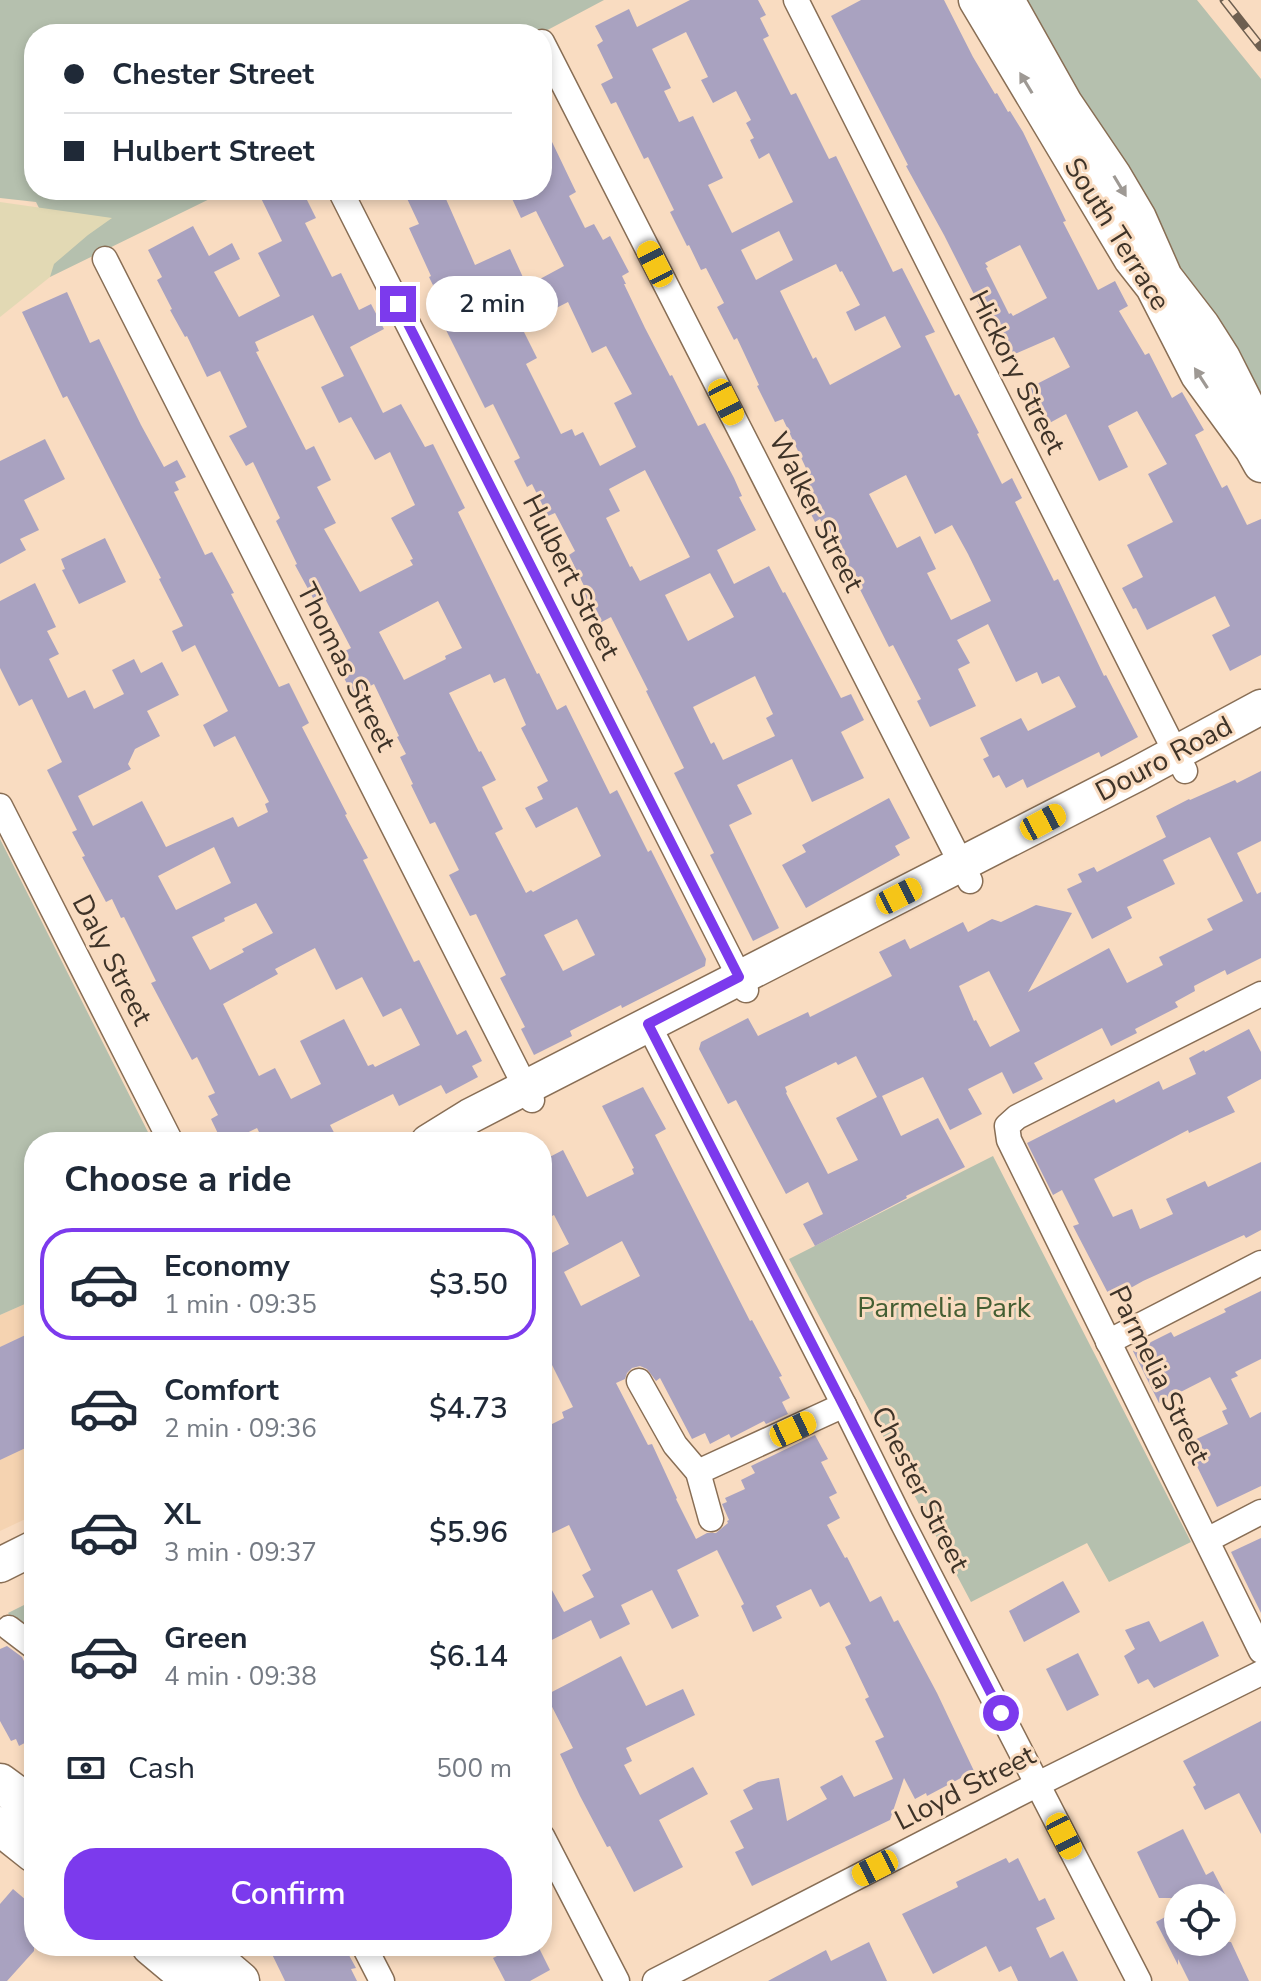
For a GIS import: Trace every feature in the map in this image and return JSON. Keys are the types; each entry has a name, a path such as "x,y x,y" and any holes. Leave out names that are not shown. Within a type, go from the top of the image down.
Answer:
{"main road":[{"path":"17,1798 24,1821"},
{"path":"163,1956 193,1981"},
{"path":"211,1956 240,1981"}],"street":[{"name":"Hickory Street","path":"796,0 1180,762"},
{"name":"South Terrace","path":"976,0 1131,259 1153,287 1198,375 1261,465"},
{"name":"South Terrace","path":"1007,0 1065,103 1139,218 1165,277 1202,325 1256,414"},
{"name":"Walker Street","path":"552,62 966,872"},
{"name":"Hulbert Street","path":"345,200 743,985"},
{"name":"Thomas Street","path":"105,259 529,1095"},
{"name":"Douro Road","path":"1180,762 1261,707"},
{"name":"Douro Road","path":"475,1132 529,1095 652,1031 1180,762 1261,729"},
{"name":"Daly Street","path":"0,806 166,1132"},
{"name":"Parmelia Street","path":"1261,994 1017,1117 1007,1126 1009,1140 1261,1651"},
{"name":"Chester Street","path":"652,1031 1139,1981"},
{"name":"Douro Road","path":"444,1132 470,1116 529,1095"},
{"path":"1108,1342 1261,1263"},
{"path":"639,1381 675,1445 698,1472 711,1519"},
{"path":"698,1472 844,1405"},
{"path":"1207,1540 1261,1512"},
{"path":"0,1565 24,1553"},
{"path":"0,1587 24,1575"},
{"path":"9,1628 24,1639"},
{"name":"Lloyd Street","path":"655,1981 1261,1673"},
{"path":"552,1855 617,1981"},
{"path":"369,1956 382,1981"}],"shaded area":[{"path":"24,1304 24,1520 0,1531 0,1315"}],"green space":[{"path":"0,0 604,0 552,28 552,24 24,24 24,200 208,200 50,277 46,222 36,202 0,198"},
{"path":"1010,0 1197,0 1261,79 1261,410"},
{"path":"0,839 148,1132 24,1132 24,1304 0,1315"},
{"name":"Parmelia Park","path":"993,1156 1191,1542 1109,1582 1087,1543 971,1602 789,1259"},
{"path":"24,1605 24,1624 14,1616 12,1618 8,1613"}],"sand":[{"path":"0,202 112,218 54,264 50,277 0,317"}],"building":[{"path":"690,0 758,0 766,15 760,18 769,36 763,39 791,95 796,93 829,159 836,156 893,272 902,268 935,332 925,336 955,396 959,394 1002,484 1012,478 1022,498 1015,502 1138,737 1101,757 1099,752 1027,788 1023,779 1006,788 999,775 993,778 983,759 989,756 980,738 1021,718 1028,731 1076,707 1059,676 1042,684 1037,672 1016,682 988,624 957,640 970,663 958,669 976,706 930,727 917,701 921,699 893,645 889,647 836,542 833,543 820,519 815,522 798,489 812,481 783,419 775,422 737,338 734,340 717,307 724,303 706,268 701,270 687,246 670,212 674,210 648,157 644,159 616,102 611,104 601,84 613,78 597,45 603,41 595,26 629,9 637,27","holes":["686,32 708,77 701,80 713,103 736,91 751,120 746,123 754,138 750,140 759,159 769,153 793,202 732,233 708,185 723,178 693,116 679,122 664,91 671,88 652,49","779,231 793,260 756,280 741,250","836,264 860,305 846,312 855,331 885,316 901,347 830,385 816,357 813,359 780,291","906,475 935,534 952,525 991,601 951,620 927,573 936,569 920,536 897,548 869,494"]},
{"path":"861,0 944,0 995,94 1023,132 1066,221 1063,222 1098,290 1115,281 1128,306 1119,311 1145,355 1149,353 1172,398 1182,392 1204,430 1195,435 1222,488 1227,485 1247,525 1261,519 1261,655 1230,671 1212,635 1230,626 1215,596 1147,630 1122,588 1143,577 1127,545 1173,522 1148,474 1167,464 1137,411 1108,426 1128,467 1099,481 1066,414 1044,426 1023,391 1070,367 1054,337 1010,356 991,317 987,320 831,16","holes":["1020,245 1047,298 1013,316 1009,314 985,263"]},
{"path":"552,142 576,192 569,196 585,228 594,224 603,240 610,236 629,272 622,276 624,284 645,328 698,426 705,423 734,478 742,496 739,497 756,530 717,550 734,584 769,566 841,698 851,694 864,720 841,732 864,778 812,802 792,759 737,785 752,814 729,825 779,928 753,941 674,773 684,768 648,690 611,617 596,625 579,594 586,590 569,555 575,551 555,513 548,516 532,484 527,487 514,461 520,458 493,404 485,408 443,324 450,320 409,228 419,224 408,200 446,200 475,265 510,249 527,286 564,266 536,211 521,218 513,200 552,200","holes":["568,302 592,353 606,346 632,394 614,403 636,447 600,466 583,432 575,436 572,429 561,434 526,364 537,358 521,326","645,470 690,557 640,581 606,518 620,511 609,489","710,573 734,617 688,641 665,595","755,676 773,714 766,718 775,736 723,760 714,742 711,744 693,707"]},
{"path":"262,200 307,200 316,218 305,223 332,277 341,273 359,310 371,304 384,329 350,347 383,413 401,404 425,447 433,444 465,508 458,512 537,674 557,710 566,705 610,794 617,790 706,959 705,966 570,1031 572,1036 534,1055 521,1029 525,1027 500,978 506,975 476,914 470,916 449,875 459,870 435,822 430,824 411,785 400,757 406,754 399,736 374,684 353,695 333,657 351,648 322,593 313,598 295,565 276,521 280,518 253,462 246,466 229,436 247,427 220,371 207,377 170,310 157,280 162,277 148,250 193,226 209,256 232,243 240,259 214,272 239,317 280,296 258,253 282,241","holes":["313,315 344,376 321,387 339,423 351,417 375,460 390,452 415,505 391,518 413,559 410,560 413,565 360,592 324,529 336,523 317,487 331,480 314,446 306,450 256,352 259,351 255,342","438,601 462,648 404,680 379,632","490,674 494,683 505,678 526,725 521,728 548,781 537,787 543,799 525,808 536,828 577,807 601,856 533,892 526,893 495,833 503,829 482,787 496,780 449,693","577,919 595,955 563,971 544,935"]},
{"path":"67,292 90,343 99,339 164,467 177,460 186,477 175,482 179,490 174,492 205,555 212,552 279,687 289,683 309,723 302,727 368,858 363,860 414,962 419,960 457,1035 466,1030 482,1061 472,1066 478,1077 446,1094 441,1085 399,1106 393,1094 330,1125 334,1132 259,1132 257,1128 249,1132 217,1132 211,1119 218,1115 208,1096 215,1093 197,1057 192,1060 151,983 156,981 124,917 121,918 112,899 106,902 82,857 85,856 72,832 77,830 47,770 62,762 32,699 19,706 0,668 0,601 35,583 56,627 47,631 59,654 49,659 68,698 85,690 94,709 124,694 112,670 134,659 141,673 162,662 179,695 147,711 160,736 135,749 128,764 131,769 78,796 93,826 142,801 166,847 233,817 238,827 268,812 265,804 269,802 235,736 214,747 203,725 228,711 195,645 182,652 172,631 183,626 161,578 67,396 63,398 22,312","holes":["214,847 231,883 176,910 158,876","256,903 273,933 210,970 192,937","315,948 336,990 362,977 383,1017 401,1008 420,1045 375,1067 373,1064 368,1066 344,1019 300,1041 321,1084 291,1099 275,1068 259,1076 223,1004 278,974 275,969"]},
{"path":"45,439 65,479 24,500 39,530 20,539 26,550 0,564 0,461"},
{"path":"105,538 126,582 79,604 62,570 65,569 61,559"},
{"path":"1261,771 1261,841 1237,853 1257,894 1261,892 1261,958 1227,975 1225,970 1194,986 1195,991 1175,1002 1178,1007 1135,1029 1137,1033 1111,1046 1102,1028 1034,1063 1043,1079 1013,1094 1002,1072 968,1089 982,1114 950,1130 923,1077 882,1096 901,1136 938,1118 965,1167 815,1246 803,1224 823,1214 808,1182 786,1194 736,1100 728,1104 699,1049 701,1042 748,1018 758,1036 808,1012 810,1017 892,976 879,952 905,939 910,949 963,922 968,932 992,919 1001,922 1036,905 1072,913 1028,992 1109,948 1127,983 1163,965 1159,957 1213,930 1207,919 1243,901 1210,837 1163,860 1175,884 1127,907 1132,918 1092,939 1067,889 1082,882 1078,874 1094,867 1097,872 1166,837 1156,816 1235,780 1237,783","holes":["989,971 1020,1031 990,1047 974,1021 959,986","856,1056 877,1097 836,1118 858,1160 828,1174 785,1087 836,1062 838,1065"]},
{"path":"889,798 910,838 895,846 900,855 806,908 782,865 806,852 802,845"},
{"path":"1249,1029 1261,1052 1261,1079 1227,1097 1235,1112 1189,1133 1188,1130 1094,1179 1113,1217 1132,1209 1140,1229 1173,1214 1166,1199 1205,1181 1208,1187 1261,1162 1261,1230 1143,1281 1111,1299 1073,1226 1079,1224 1062,1190 1053,1195 1027,1143 1114,1099 1116,1103 1159,1081 1163,1090 1196,1074 1189,1058"},
{"path":"643,1087 666,1129 655,1135 750,1321 782,1376 779,1377 790,1398 782,1402 788,1414 766,1424 764,1421 731,1438 729,1434 710,1444 705,1433 692,1439 660,1378 656,1381 647,1369 640,1366 632,1368 625,1379 616,1383 648,1445 652,1444 696,1539 707,1533 716,1533 728,1523 722,1504 727,1502 725,1498 745,1489 741,1480 755,1473 751,1466 815,1435 828,1459 821,1462 837,1493 829,1497 840,1518 827,1525 870,1602 881,1596 894,1622 898,1620 974,1771 927,1796 926,1793 915,1799 904,1778 890,1820 752,1886 735,1852 744,1848 730,1821 753,1809 743,1790 758,1782 779,1778 787,1821 827,1799 820,1787 842,1775 854,1797 893,1779 875,1741 884,1737 845,1647 851,1644 829,1602 820,1607 811,1589 776,1606 782,1618 753,1632 741,1606 744,1604 717,1550 677,1570 699,1616 672,1629 652,1590 621,1605 630,1624 600,1639 591,1620 552,1640 552,1590 564,1612 594,1597 582,1575 591,1570 569,1525 552,1533 552,1424 564,1418 562,1412 573,1407 552,1365 552,1253 569,1244 552,1216 552,1156 563,1150 587,1197 634,1174 634,1168 602,1106","holes":["622,1241 640,1276 581,1306 564,1272"]},
{"path":"1261,1291 1261,1359 1235,1372 1238,1376 1231,1379 1250,1418 1261,1412 1261,1486 1217,1507 1186,1444 1228,1424 1222,1411 1227,1409 1210,1377 1159,1403 1133,1351 1171,1332 1174,1337"},
{"path":"24,1336 24,1449 0,1460 0,1347"},
{"path":"1261,1538 1261,1613 1231,1552"},
{"path":"1063,1581 1080,1612 1024,1642 1009,1611"},
{"path":"1149,1621 1160,1642 1203,1621 1219,1656 1154,1688 1148,1679 1138,1684 1124,1656 1135,1649 1125,1630"},
{"path":"7,1646 24,1661 24,1743 19,1746 16,1739 11,1741 0,1721 0,1649"},
{"path":"1078,1653 1099,1695 1067,1711 1046,1669"},
{"path":"621,1656 646,1706 683,1689 695,1715 626,1748 632,1761 624,1765 640,1795 693,1767 708,1794 659,1820 683,1867 634,1892 610,1846 607,1847 560,1754 573,1748 552,1707 552,1692"},
{"path":"1261,1721 1261,1834 1239,1793 1205,1810 1183,1761"},
{"path":"1183,1829 1206,1875 1213,1871 1220,1884 1164,1884 1164,1898 1159,1898 1137,1852"},
{"path":"1006,1858 1009,1863 1018,1858 1039,1901 1045,1898 1055,1919 1036,1928 1050,1958 1063,1951 1078,1981 1018,1981 1011,1966 999,1972 986,1946 933,1974 902,1914 958,1887 956,1882"},
{"path":"13,1889 24,1898 24,1956 30,1956 7,1981 0,1981 0,1904"},
{"path":"1164,1918 1164,1938 1156,1922"},
{"path":"869,1942 887,1981 768,1981 826,1950 831,1961"},
{"path":"1236,1953 1249,1981 1189,1981 1178,1959 1178,1965 1173,1956 1236,1956"},
{"path":"273,1956 349,1956 356,1968 351,1969 357,1981 285,1981"},
{"path":"543,1956 550,1970 530,1981 505,1981 493,1958"}],"railway":[{"path":"1224,0 1261,47"}],"route":[{"path":"398,304 739,977 648,1024 1001,1713"}]}
